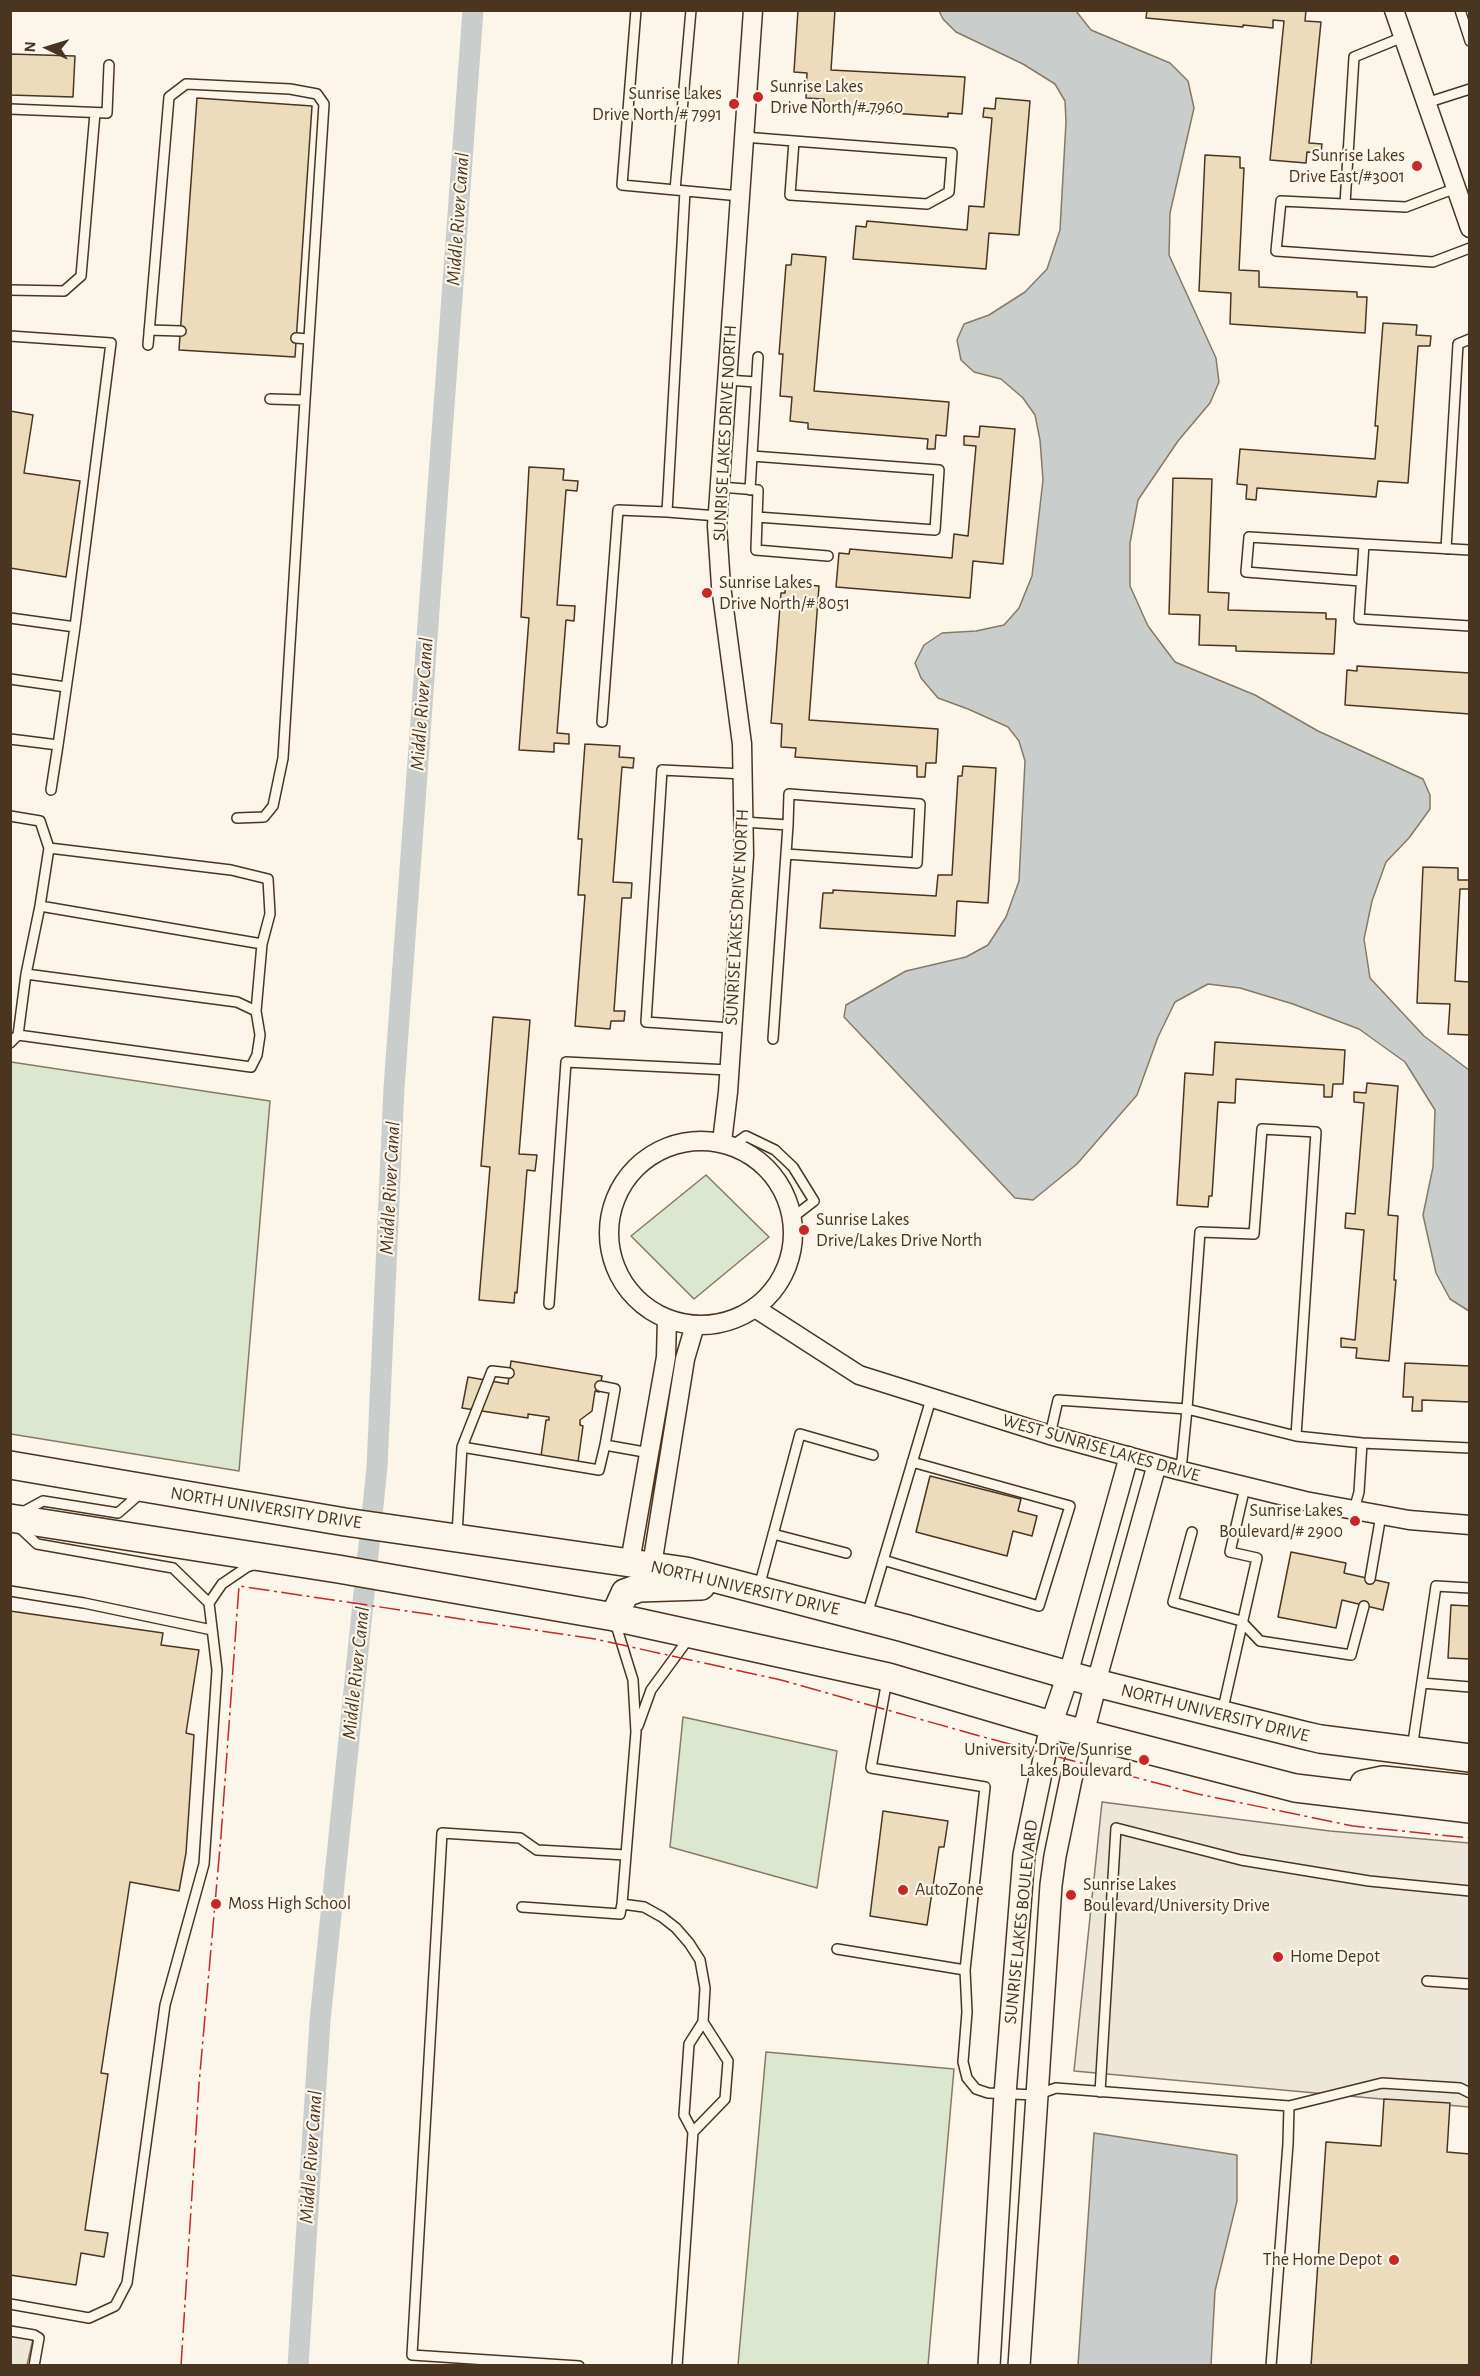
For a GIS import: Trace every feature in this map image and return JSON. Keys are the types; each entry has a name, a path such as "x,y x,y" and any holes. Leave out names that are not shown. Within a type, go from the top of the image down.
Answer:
{"main road":[{"name":"NORTH UNIVERSITY DRIVE","path":"10,1465 345,1522 686,1571 866,1618 1096,1683 1320,1739 1470,1758"},
{"path":"10,1518 338,1569 614,1617 888,1677 1051,1725 1295,1788 1470,1809"},
{"path":"614,1617 625,1593 639,1588 748,1587"},
{"path":"1322,1791 1383,1780 1470,1789"}],"street":[{"name":"SUNRISE LAKES DRIVE NORTH","path":"727,1144 729,1070 744,855 744,822 742,744 721,586 718,516 753,10"},
{"path":"1394,10 1468,219"},
{"path":"699,1140 727,1144 747,1152 768,1170 784,1192 792,1218 792,1244 786,1268 773,1290 754,1308 736,1318 716,1324 695,1325 667,1319 647,1308 630,1292 618,1273 610,1251 609,1228 613,1205 622,1184 637,1166 655,1152 676,1143 699,1140"},
{"name":"WEST SUNRISE LAKES DRIVE","path":"754,1308 859,1375 931,1399 1050,1435 1245,1487 1409,1520 1470,1525"},
{"path":"641,1564 650,1453 666,1357 667,1319"},
{"path":"641,1564 685,1359 695,1325"},
{"name":"SUNRISE LAKES BOULEVARD","path":"989,2366 1005,2094 1024,1855 1051,1725 1068,1675 1129,1456"},
{"name":"SUNRISE LAKES BOULEVARD","path":"1019,2366 1036,2095 1055,1856 1096,1683 1157,1464"}],"lane":[{"path":"636,10 622,185 740,196"},
{"path":"675,190 691,10"},
{"path":"1460,10 1470,42"},
{"path":"1345,204 1354,57 1403,38"},
{"path":"10,109 107,113 109,65"},
{"path":"148,345 170,97 186,84 290,89 317,94 324,104 283,758 273,806 264,817 237,818"},
{"path":"1426,103 1470,89"},
{"path":"10,290 64,291 81,276 95,113"},
{"path":"744,137 952,153 950,192 927,204 790,195 794,141"},
{"path":"1456,188 1406,207 1281,201 1276,251 1433,262 1470,248"},
{"path":"667,512 685,191"},
{"path":"149,330 181,332"},
{"path":"10,336 111,343 75,627 51,790"},
{"path":"296,338 308,339"},
{"path":"1446,549 1458,344 1470,339"},
{"path":"750,490 758,357"},
{"path":"727,380 756,382"},
{"path":"270,399 305,400"},
{"path":"752,456 939,470 935,530 757,517"},
{"path":"720,487 758,490 756,550 828,556"},
{"path":"602,722 618,510 718,516"},
{"path":"1361,581 1246,572 1249,537 1470,550"},
{"path":"1364,544 1359,619 1470,626"},
{"path":"10,618 75,627"},
{"path":"10,679 66,687"},
{"path":"10,738 57,745"},
{"path":"732,1028 646,1022 662,770 743,774"},
{"path":"773,1039 789,794 920,804 917,863 786,854"},
{"path":"10,816 40,821 49,848 26,974 18,1035 10,1043"},
{"path":"744,822 788,825"},
{"path":"18,1035 251,1067 257,1054 260,1035 256,1011 262,944 270,914 268,879 231,870 49,848"},
{"path":"40,906 262,944"},
{"path":"26,974 237,1002 256,1011"},
{"path":"549,1304 566,1062 729,1070"},
{"path":"1178,1470 1182,1460 1187,1409 1200,1232 1254,1234 1262,1129 1316,1132 1296,1436"},
{"path":"727,1144 746,1136 775,1150 793,1167 814,1201 792,1218"},
{"path":"457,1537 462,1448 492,1371 509,1373"},
{"path":"462,1448 599,1470 615,1389 600,1386"},
{"path":"866,1618 931,1399"},
{"path":"1050,1435 1058,1400 1187,1409 1296,1436 1362,1443 1470,1448"},
{"path":"748,1587 773,1534 800,1434 873,1455"},
{"path":"1354,1510 1359,1492 1362,1443"},
{"path":"605,1445 650,1453"},
{"path":"883,1560 1039,1606 1070,1506 912,1462"},
{"path":"1221,1715 1257,1558 1230,1552 1245,1487"},
{"path":"10,2304 90,2318 115,2306 127,2283 165,2005 204,1864 217,1670 209,1604 173,1568 37,1544 10,1518 43,1501 118,1513 147,1488"},
{"path":"1370,1579 1382,1515"},
{"path":"1192,1532 1173,1602 1241,1621 1260,1641 1351,1655 1364,1605"},
{"path":"773,1534 846,1553"},
{"path":"209,1604 222,1584 247,1567 270,1559"},
{"path":"1411,1751 1436,1586 1470,1588"},
{"path":"10,1592 84,1603 212,1630"},
{"path":"522,1907 620,1914 636,1732 633,1680 614,1617"},
{"path":"636,1732 651,1690 693,1633"},
{"path":"888,1677 871,1768 985,1787 965,1970 967,2012 963,2062 967,2078 976,2089 988,2093 1036,2095 1056,2088 1289,2106 1382,2083 1460,2088 1470,2093"},
{"path":"1422,1683 1470,1687"},
{"path":"1100,2092 1116,1828 1241,1860 1369,1881 1470,1891"},
{"path":"579,2366 412,2355 441,1833 520,1838 537,1850 626,1855"},
{"path":"622,1904 644,1907 676,1928 700,1960 705,1988 703,2022 689,2044 684,2115 693,2132 677,2366"},
{"path":"837,1949 965,1970"},
{"path":"1427,1981 1470,1984"},
{"path":"693,2132 725,2099 728,2061 703,2022"},
{"path":"1271,2366 1289,2106"},
{"path":"10,2331 39,2338 34,2366"}],"green space":[{"path":"11,1062 270,1101 239,1471 11,1434"},
{"path":"706,1175 769,1237 694,1299 631,1236"},
{"path":"683,1717 837,1751 817,1888 670,1847"},
{"path":"766,2052 954,2069 928,2365 738,2365"}],"shaded area":[{"path":"939,11 1076,11 1091,30 1170,63 1188,81 1194,108 1170,213 1169,255 1216,358 1219,382 1210,403 1178,441 1138,500 1130,543 1130,586 1148,626 1175,662 1255,695 1318,731 1423,779 1430,795 1430,809 1409,838 1386,862 1372,901 1364,939 1370,978 1424,1036 1469,1070 1469,1311 1450,1299 1436,1273 1423,1215 1433,1167 1435,1110 1405,1062 1359,1029 1293,1004 1240,988 1208,984 1175,1002 1158,1037 1137,1095 1077,1164 1033,1200 1015,1198 844,1017 846,1005 906,971 966,957 988,945 1006,917 1019,881 1025,761 1019,741 1008,727 938,698 921,678 915,663 924,645 942,633 976,631 1004,625 1019,608 1032,576 1043,480 1040,440 1035,415 1023,398 1001,379 974,372 961,360 957,340 964,324 989,315 1025,292 1047,269 1060,230 1066,122 1065,101 1055,84 1023,64 956,32 943,19"},
{"name":"Home Depot","path":"1102,1802 1330,1831 1469,1843 1469,2107 1074,2071"},
{"path":"1094,2133 1237,2155 1237,2201 1215,2291 1211,2365 1078,2365"},
{"path":"10,2334 33,2339 27,2365 11,2365"}],"building":[{"path":"798,10 835,10 831,70 965,77 962,114 948,113 948,117 864,111 864,107 824,105 824,99 806,98 807,73 794,72"},
{"path":"1147,10 1306,10 1305,21 1321,22 1309,143 1322,144 1321,153 1307,152 1306,163 1270,160 1284,21 1273,20 1273,28 1243,25 1243,27 1146,18"},
{"path":"10,54 75,56 73,97 10,95"},
{"path":"197,98 312,106 295,357 179,350"},
{"path":"996,98 1030,101 1019,235 989,233 986,269 853,259 856,226 866,227 867,221 967,230 969,206 984,207 992,118 983,117 984,108 995,109"},
{"path":"1205,155 1240,157 1240,168 1244,168 1239,270 1259,271 1259,287 1357,292 1357,297 1367,297 1365,333 1230,324 1231,293 1199,291"},
{"path":"792,254 826,257 814,391 949,402 946,436 936,435 935,449 927,449 928,439 808,429 808,423 790,421 792,397 780,396 783,354 779,354 786,265 791,265"},
{"path":"1383,323 1417,325 1416,335 1431,336 1430,346 1418,346 1408,483 1378,481 1376,497 1257,488 1256,500 1246,499 1247,485 1237,484 1240,449 1375,459 1378,426 1375,426"},
{"path":"10,411 33,415 24,473 80,481 66,577 10,568"},
{"path":"980,426 1015,429 1003,564 973,561 970,598 836,587 839,553 849,554 850,549 952,558 954,534 968,536 976,446 964,445 964,436 979,437"},
{"path":"529,467 564,469 563,480 578,481 577,491 566,490 557,605 575,606 574,621 566,620 557,733 569,734 569,744 554,743 554,752 519,750 529,618 521,617"},
{"path":"1173,478 1212,479 1208,592 1229,593 1228,610 1326,613 1326,619 1336,619 1334,654 1236,651 1236,646 1199,645 1200,615 1169,614"},
{"path":"785,583 819,586 809,720 938,729 936,763 926,763 925,777 917,777 917,766 795,757 796,748 781,747 782,724 771,723 781,593 785,593"},
{"path":"1357,666 1470,673 1470,714 1345,705 1347,670 1357,671"},
{"path":"585,744 620,746 619,757 634,758 633,768 622,767 613,882 632,883 631,898 622,898 614,1011 625,1011 624,1021 611,1021 610,1029 575,1026 585,895 578,895 582,839 578,839"},
{"path":"963,766 996,768 988,903 957,901 955,936 820,928 823,893 833,893 833,890 936,896 938,875 952,875 958,776 962,776"},
{"path":"1423,867 1458,868 1458,880 1470,880 1470,889 1460,889 1455,981 1470,982 1470,1035 1448,1034 1450,1004 1417,1003"},
{"path":"493,1017 530,1020 519,1154 537,1155 535,1171 527,1170 517,1293 515,1292 514,1303 479,1300 490,1167 481,1166"},
{"path":"1215,1042 1345,1050 1343,1084 1333,1084 1332,1097 1324,1097 1324,1085 1236,1079 1235,1103 1218,1102 1212,1196 1209,1196 1208,1207 1177,1205 1185,1073 1213,1075"},
{"path":"1367,1083 1398,1086 1388,1215 1398,1216 1394,1280 1396,1280 1389,1361 1356,1358 1357,1348 1341,1347 1341,1338 1355,1340 1364,1230 1345,1228 1346,1213 1355,1214 1364,1103 1354,1102 1354,1092 1366,1093"},
{"path":"511,1361 602,1376 599,1392 595,1391 592,1411 580,1420 580,1425 583,1426 578,1462 541,1456 546,1420 549,1420 549,1417 528,1414 528,1418 462,1408 468,1377 508,1384"},
{"path":"1405,1363 1470,1366 1470,1402 1422,1400 1422,1411 1412,1411 1413,1397 1403,1397"},
{"path":"930,1476 1021,1499 1018,1511 1037,1516 1032,1536 1013,1531 1007,1556 916,1532"},
{"path":"1291,1552 1346,1563 1344,1573 1389,1583 1383,1610 1342,1600 1336,1628 1278,1617"},
{"path":"1451,1605 1470,1606 1470,1659 1448,1658"},
{"path":"10,1611 163,1633 161,1645 199,1650 186,1733 194,1735 186,1853 179,1891 130,1882 101,2073 108,2074 85,2230 108,2233 104,2257 81,2253 76,2285 10,2275"},
{"name":"AutoZone","path":"883,1811 948,1821 944,1847 939,1847 927,1925 870,1916"},
{"name":"The Home Depot","path":"1384,2099 1450,2103 1447,2152 1470,2154 1470,2366 1311,2366 1326,2142 1381,2146"}],"waterway":[{"name":"Middle River Canal","path":"298,2366 320,2021 377,1467 394,1088 473,10"}],"power":[{"path":"181,2366 199,2084 221,1836 239,1586 595,1639 781,1680 1198,1794 1353,1826 1470,1838"}],"place":[{"name":"Sunrise Lakes Drive North/# 7960","path":"758,97"},
{"name":"Sunrise Lakes Drive North/# 7991","path":"734,104"},
{"name":"Sunrise Lakes Drive East/#3001","path":"1417,166"},
{"name":"Sunrise Lakes Drive North/# 8051","path":"707,593"},
{"name":"Sunrise Lakes Drive/Lakes Drive North","path":"804,1230"},
{"name":"Sunrise Lakes Boulevard/# 2900","path":"1355,1521"},
{"name":"University Drive/Sunrise Lakes Boulevard","path":"1144,1760"},
{"name":"AutoZone","path":"903,1890"},
{"name":"Sunrise Lakes Boulevard/University Drive","path":"1071,1895"},
{"name":"Moss High School","path":"216,1904"},
{"name":"Home Depot","path":"1278,1957"},
{"name":"The Home Depot","path":"1394,2260"}]}
